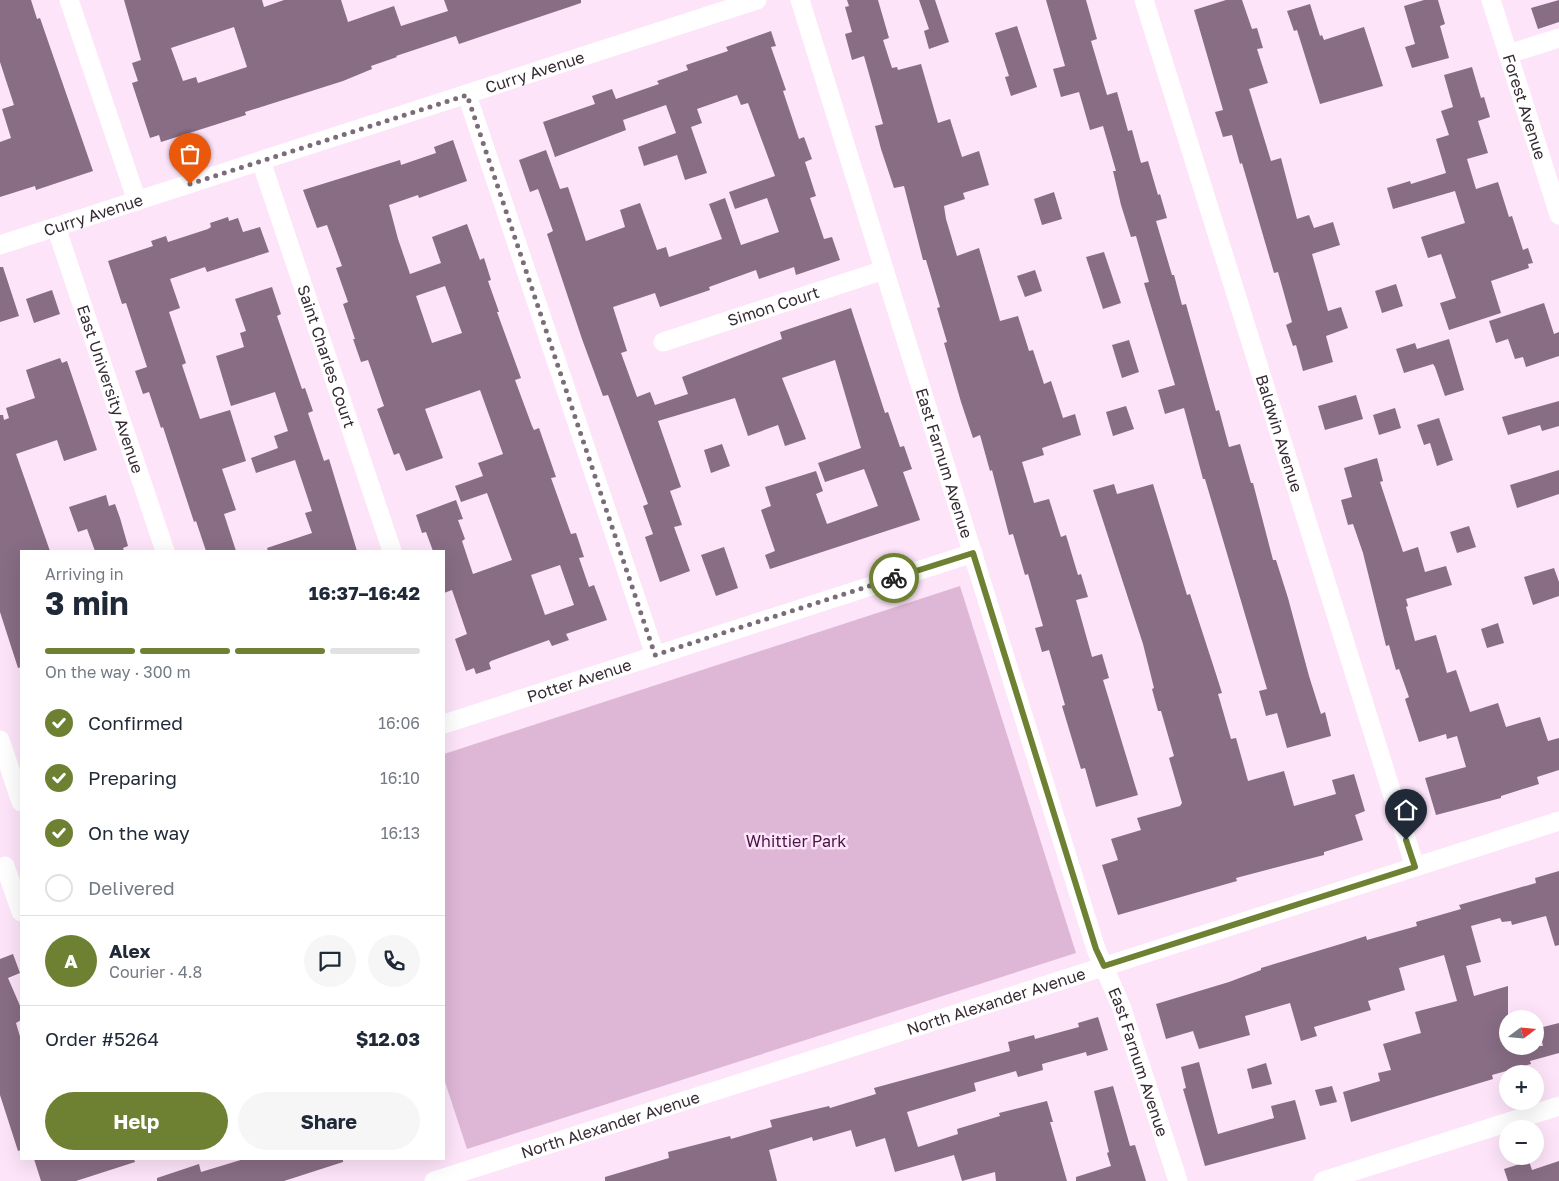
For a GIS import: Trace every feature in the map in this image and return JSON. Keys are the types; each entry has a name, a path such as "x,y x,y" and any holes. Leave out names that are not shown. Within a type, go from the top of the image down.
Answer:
{"street":[{"path":"68,0 137,201"},
{"name":"Curry Avenue","path":"0,245 758,0"},
{"name":"East Farnum Avenue","path":"800,0 1093,939 1121,1006 1178,1181"},
{"name":"Baldwin Avenue","path":"1144,0 1415,867"},
{"name":"Forest Avenue","path":"1491,0 1559,215"},
{"path":"1508,54 1559,38"},
{"path":"467,95 655,655"},
{"name":"Saint Charles Court","path":"261,161 392,550"},
{"name":"East University Avenue","path":"56,227 165,550"},
{"name":"Simon Court","path":"663,342 884,270"},
{"name":"Potter Avenue","path":"446,717 655,655 973,553"},
{"path":"0,740 20,799"},
{"name":"North Alexander Avenue","path":"434,1181 454,1178 1104,966 1559,821"},
{"path":"9,865 20,908"},
{"path":"1323,1181 1559,1106"}],"green space":[{"name":"Whittier Park","path":"960,586 1076,953 467,1149 445,1082 445,754"}],"building":[{"path":"0,0 31,0 37,19 40,18 93,171 36,190 35,186 0,197 0,142 11,138 2,109 14,105 0,62"},
{"path":"124,0 262,0 264,7 284,0 341,0 348,22 394,6 401,26 448,11 444,0 581,0 581,3 459,44 456,36 396,56 371,66 372,69 343,81 245,112 246,115 161,142 159,135 150,138 132,83 138,81 132,63 141,60","holes":["234,27 247,67 198,83 196,77 183,81 171,48"]},
{"path":"847,0 878,0 889,38 883,40 892,68 897,67 898,70 921,64 938,123 950,119 962,157 979,151 989,185 963,193 965,199 944,206 946,219 957,256 979,248 1000,321 1018,316 1029,351 1033,350 1044,384 1051,381 1063,418 1075,414 1081,435 1042,448 1044,455 1022,462 1034,503 1049,499 1061,537 1066,535 1078,575 1081,574 1088,597 1076,600 1092,657 1102,654 1109,678 1103,680 1138,795 1096,807 1085,768 1081,769 1062,706 1065,705 1049,650 1042,652 1035,628 1043,626 1028,574 1025,575 1013,534 1009,535 992,470 990,471 980,435 973,438 961,402 944,343 947,342 937,308 940,307 926,260 923,260 904,186 894,188 881,149 875,126 883,124 864,56 852,60 845,34 852,32 845,7 849,6"},
{"path":"919,0 935,0 949,42 929,49 924,31 929,29"},
{"path":"1046,0 1086,0 1097,39 1091,41 1107,95 1117,92 1128,131 1132,130 1141,163 1148,161 1158,195 1160,194 1167,218 1156,221 1172,275 1174,275 1182,305 1186,304 1216,411 1219,410 1229,447 1240,444 1251,483 1253,483 1273,560 1276,560 1288,598 1309,676 1321,714 1325,712 1331,736 1287,748 1277,713 1266,716 1259,691 1267,689 1205,479 1203,479 1184,408 1165,414 1158,390 1175,385 1144,283 1149,282 1136,236 1131,237 1121,205 1113,171 1116,171 1103,126 1090,130 1079,92 1061,97 1053,69 1065,66"},
{"path":"1226,0 1242,0 1252,29 1257,28 1263,48 1257,49 1268,83 1249,89 1271,161 1281,158 1297,219 1309,215 1314,228 1333,222 1340,245 1312,254 1328,311 1341,307 1348,328 1326,336 1333,362 1303,371 1296,345 1293,346 1286,325 1292,322 1278,272 1274,273 1242,163 1240,164 1232,135 1223,137 1215,112 1223,110 1194,10"},
{"path":"1424,0 1438,0 1445,24 1440,26 1449,58 1412,68 1405,47 1415,44 1404,6"},
{"path":"1559,0 1559,22 1538,29 1531,8"},
{"path":"1310,4 1320,36 1322,35 1324,40 1364,27 1383,86 1320,104 1297,30 1294,31 1287,11"},
{"path":"1017,26 1037,87 1011,96 1005,77 1009,76 995,33"},
{"path":"771,31 776,46 771,47 786,90 783,91 799,139 804,137 812,159 805,162 816,196 810,198 824,239 832,237 840,260 796,275 794,267 759,279 756,270 709,287 710,290 660,307 655,293 613,307 627,351 621,353 637,397 650,392 655,405 688,394 682,377 782,339 780,332 851,308 885,413 888,412 900,447 904,446 912,469 903,472 920,520 770,569 765,555 775,551 761,510 771,506 765,487 816,471 823,491 816,494 827,524 878,506 864,469 825,482 818,463 861,448 835,360 782,378 806,439 785,446 778,425 748,436 735,398 658,421 681,487 670,491 682,525 674,527 690,571 660,582 645,537 653,534 643,506 648,504 608,395 603,396 582,339 547,234 553,231 538,189 530,192 519,160 546,150 560,189 568,187 586,241 625,227 620,210 640,203 657,250 666,247 669,257 722,239 709,204 725,198 741,245 779,232 767,198 735,209 729,192 775,176 748,103 741,105 737,95 697,109 702,123 691,127 707,173 685,180 677,155 644,166 638,147 676,133 666,105 623,120 626,130 555,157 543,122 595,104 592,96 612,89 616,99 659,84 657,81 688,70 686,65 728,51 726,47"},
{"path":"1472,67 1481,98 1484,97 1490,117 1478,121 1488,153 1467,159 1476,189 1498,182 1509,217 1512,216 1523,250 1528,248 1533,263 1528,264 1529,268 1491,281 1501,313 1449,330 1440,303 1456,298 1441,254 1428,258 1421,237 1465,223 1455,191 1393,209 1387,188 1410,181 1411,184 1446,173 1436,139 1449,135 1441,111 1453,107 1444,75"},
{"path":"453,140 467,181 419,198 418,195 389,205 410,274 441,263 432,237 467,224 480,260 484,258 491,280 488,281 499,312 497,312 521,378 515,380 534,430 539,428 556,477 551,478 571,534 576,533 584,557 579,558 589,587 594,585 607,620 566,634 569,640 552,646 549,640 491,661 489,663 491,669 476,674 474,668 466,671 455,639 467,634 452,590 445,593 445,550 433,550 426,532 422,533 416,515 456,500 463,519 458,520 465,539 462,541 473,574 512,560 487,493 461,502 455,486 483,476 478,463 503,454 480,390 425,409 443,458 406,471 399,453 394,455 377,409 384,406 368,360 361,362 353,339 355,339 343,304 348,302 336,268 342,266 327,225 317,228 303,190 400,160 401,165 436,153 434,147","holes":["445,286 462,333 432,343 416,296","560,565 574,605 545,615 531,575"]},
{"path":"1054,192 1062,219 1042,225 1034,199"},
{"path":"228,217 229,221 238,218 243,232 260,227 269,252 207,272 205,267 170,279 180,308 169,312 186,363 182,365 200,419 230,410 246,461 222,469 236,510 224,514 236,550 206,550 196,521 194,522 163,427 161,428 149,392 143,394 135,371 147,367 126,303 122,304 108,261 153,246 151,241 166,236 168,242 208,229 211,227 210,223"},
{"path":"1104,252 1121,303 1103,309 1086,257"},
{"path":"0,267 3,267 19,316 0,322"},
{"path":"1035,270 1042,291 1025,297 1017,276"},
{"path":"1396,284 1403,306 1382,313 1375,291"},
{"path":"272,287 281,314 277,316 302,389 305,388 313,411 308,413 324,461 329,459 357,550 268,550 267,548 312,533 305,513 312,511 295,460 256,473 251,458 278,448 274,436 288,431 275,392 231,406 216,356 244,347 240,333 246,331 235,299"},
{"path":"52,290 60,314 34,323 26,299"},
{"path":"1544,303 1554,334 1559,332 1559,356 1526,367 1523,357 1515,359 1508,339 1496,343 1489,321"},
{"path":"1449,339 1464,390 1445,396 1433,364 1404,373 1396,349 1415,343 1417,349"},
{"path":"1129,340 1139,372 1122,378 1112,345"},
{"path":"60,358 62,363 67,361 97,450 64,461 57,440 16,454 50,550 20,550 20,667 18,668 0,612 0,415 3,415 4,420 9,418 6,408 35,398 26,370"},
{"path":"1356,395 1363,419 1325,430 1318,406"},
{"path":"1559,401 1559,426 1542,431 1540,425 1508,435 1502,417"},
{"path":"1126,406 1134,429 1113,436 1106,412"},
{"path":"1395,408 1401,428 1379,435 1373,415"},
{"path":"1439,418 1453,460 1437,466 1430,443 1424,445 1417,425"},
{"path":"722,444 730,466 711,473 704,450"},
{"path":"1377,458 1383,481 1380,482 1403,552 1418,547 1425,572 1446,566 1452,585 1406,599 1408,606 1406,607 1415,641 1436,635 1447,673 1456,670 1470,712 1498,703 1506,727 1540,717 1548,741 1559,738 1559,770 1537,777 1539,784 1501,796 1501,798 1436,815 1425,778 1466,767 1457,736 1447,739 1446,734 1419,742 1405,699 1409,697 1399,669 1396,670 1389,645 1386,646 1363,553 1353,524 1348,525 1341,500 1352,497 1344,468"},
{"path":"1559,470 1559,494 1517,508 1510,485"},
{"path":"1114,484 1117,494 1153,484 1187,595 1190,594 1222,693 1218,694 1231,739 1236,738 1248,781 1284,771 1294,806 1336,794 1332,780 1354,774 1365,811 1355,815 1363,840 1324,852 1324,855 1236,878 1237,881 1118,915 1102,865 1118,860 1111,839 1141,830 1137,818 1180,806 1182,803 1169,758 1174,756 1161,711 1158,711 1143,644 1093,490"},
{"path":"106,495 109,506 115,504 128,546 123,548 124,550 95,550 87,529 78,532 69,507"},
{"path":"1469,526 1476,547 1457,553 1450,532"},
{"path":"724,547 738,588 716,596 701,555"},
{"path":"1554,568 1559,582 1559,596 1533,605 1524,577"},
{"path":"1498,623 1504,643 1487,648 1481,629"},
{"path":"1559,871 1559,945 1555,946 1546,916 1512,925 1511,921 1502,922 1500,918 1471,926 1481,962 1466,966 1474,996 1508,986 1508,1010 1499,1010 1499,1055 1544,1055 1544,1027 1559,1023 1559,1053 1530,1061 1531,1064 1527,1065 1499,1065 1499,1073 1492,1075 1493,1079 1351,1122 1343,1092 1380,1081 1378,1073 1391,1070 1383,1044 1421,1033 1415,1012 1457,1001 1444,955 1399,968 1405,990 1368,1001 1371,1010 1314,1027 1317,1036 1301,1041 1290,1003 1245,1016 1250,1035 1199,1049 1193,1031 1166,1039 1156,1004 1229,982 1261,970 1261,968 1366,936 1367,940 1417,926 1416,922 1461,909 1459,905 1536,883 1535,878"},
{"path":"13,954 20,973 8,978 20,1006 20,1021 16,1023 20,1037 20,1150 18,1151 0,1095 0,959"},
{"path":"1098,1017 1108,1050 1087,1056 1086,1052 1042,1064 1043,1070 1018,1077 1016,1071 974,1083 976,1091 907,1112 918,1147 958,1134 957,1129 1000,1116 999,1113 1047,1101 1053,1122 1050,1122 1067,1181 996,1181 995,1172 962,1181 954,1155 895,1172 885,1138 856,1147 851,1130 813,1141 812,1137 769,1150 777,1181 605,1181 605,1177 669,1158 668,1152 730,1136 731,1139 772,1127 770,1120 829,1106 830,1108 876,1094 874,1088 1010,1051 1008,1042 1034,1035 1035,1039 1079,1027 1078,1023"},
{"path":"1199,1062 1218,1134 1274,1118 1271,1106 1295,1100 1306,1139 1205,1166 1183,1089 1186,1088 1181,1067"},
{"path":"1266,1063 1272,1084 1252,1089 1247,1069"},
{"path":"1113,1086 1130,1146 1135,1145 1146,1181 1076,1181 1076,1177 1111,1166 1094,1091"},
{"path":"1332,1086 1337,1102 1320,1106 1315,1090"},
{"path":"34,1160 134,1160 135,1162 76,1181 41,1181"},
{"path":"241,1160 343,1160 343,1162 284,1181 157,1181 157,1178 199,1164 201,1172"},
{"path":"1559,1161 1559,1181 1508,1181 1504,1169 1516,1165 1530,1165 1532,1170"}],"way so far":[{"path":"190,184 467,95 563,386 655,655 894,578"}],"route":[{"path":"894,578 973,553 1096,949 1104,966 1415,867 1406,840"}]}
